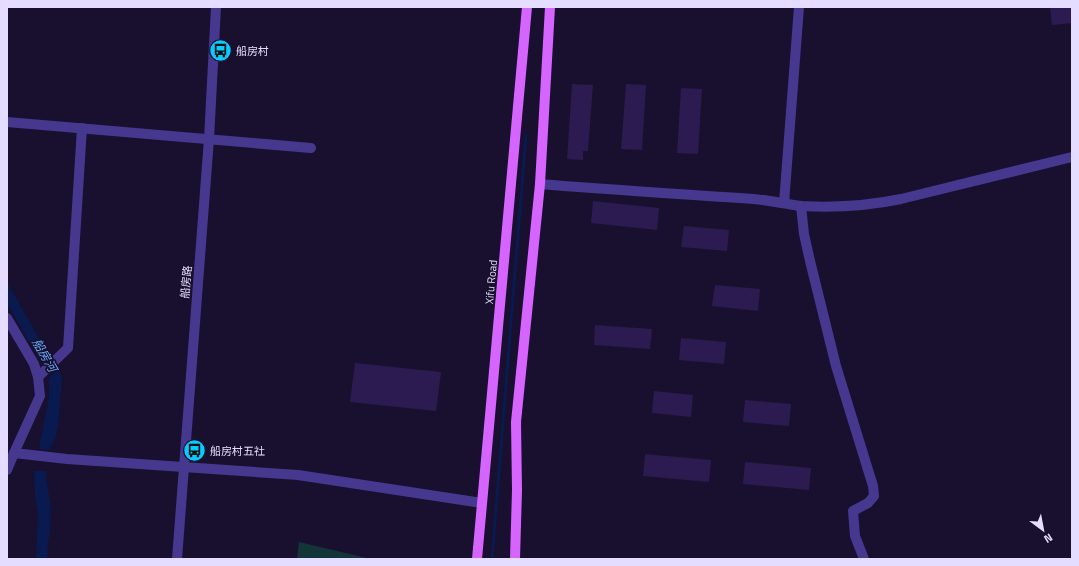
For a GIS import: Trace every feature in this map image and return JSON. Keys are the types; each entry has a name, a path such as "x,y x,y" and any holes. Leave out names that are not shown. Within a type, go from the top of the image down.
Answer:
{"main road":[{"name":"Xifu Road","path":"477,559 527,7"},
{"path":"515,559 517,490 516,422 540,184 550,7"}],"street":[{"name":"船房路","path":"177,559 209,139 216,7"},
{"path":"784,203 799,7"},
{"path":"7,122 311,148"},
{"path":"38,377 68,348 82,128"},
{"path":"540,184 622,191 768,200 801,206 849,207 901,199 1072,157"},
{"path":"801,206 804,234 836,366 873,486 874,496 868,503 853,511 856,536 864,559"},
{"path":"7,318 34,364 38,377 40,396 7,470"},
{"path":"14,453 59,458 298,475 482,503"}],"green space":[{"path":"299,542 371,559 297,559"}],"water":[{"name":"船房河","path":"7,282 50,358 43,366 7,303"},
{"path":"59,369 62,378 58,425 55,440 49,450 39,449 49,396 49,378"},
{"path":"34,471 46,471 50,498 50,524 47,559 36,559 38,513 35,495"}],"building":[{"path":"1050,7 1072,7 1072,23 1052,25"},
{"path":"572,84 593,85 588,151 583,151 583,160 567,159"},
{"path":"626,84 646,85 642,150 621,149"},
{"path":"681,88 702,89 698,154 677,153"},
{"path":"593,201 659,208 657,230 591,223"},
{"path":"684,226 729,230 727,251 681,247"},
{"path":"715,285 760,289 758,311 712,306"},
{"path":"595,325 652,329 650,349 594,345"},
{"path":"681,338 726,342 724,364 679,360"},
{"path":"355,363 441,372 436,411 350,402"},
{"path":"654,391 693,395 691,417 652,413"},
{"path":"745,400 791,404 789,426 743,422"},
{"path":"645,454 711,460 709,482 643,476"},
{"path":"745,462 811,468 809,490 743,484"}],"waterway":[{"path":"492,559 526,135"}],"place":[{"name":"船房村","path":"220,51"},
{"name":"船房村五社","path":"194,451"}]}
